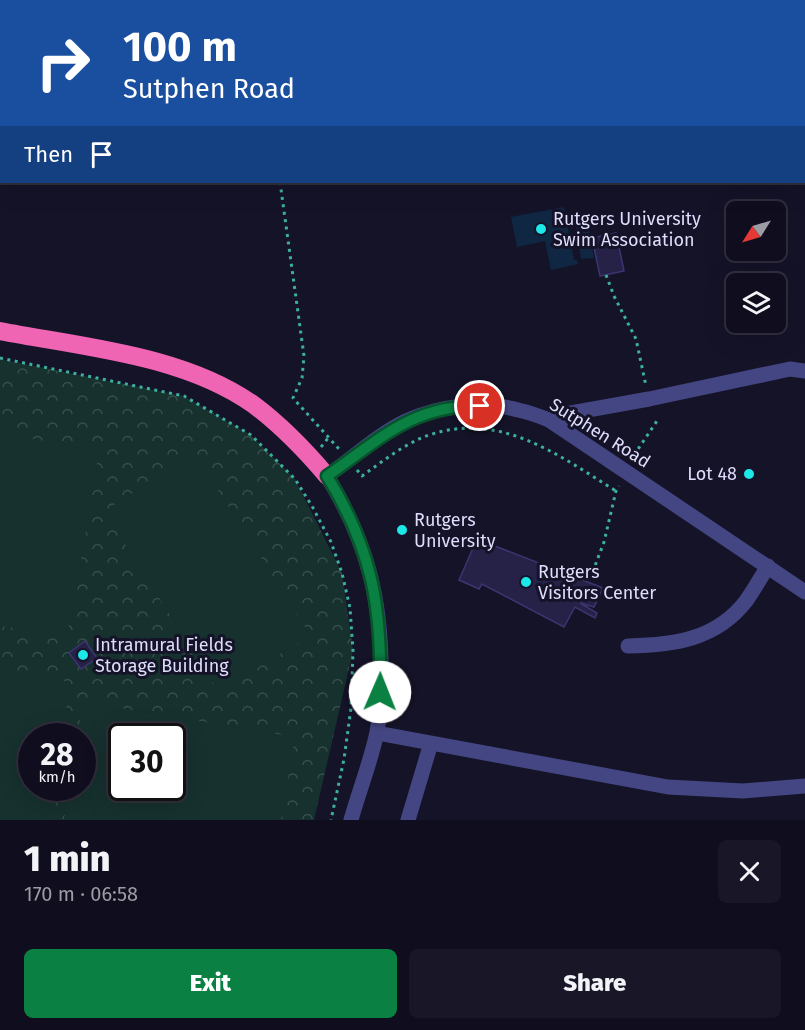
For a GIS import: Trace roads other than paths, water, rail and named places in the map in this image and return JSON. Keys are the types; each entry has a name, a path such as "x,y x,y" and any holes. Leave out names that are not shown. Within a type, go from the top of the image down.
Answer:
{"highway":[{"path":"0,331 127,354 161,362 209,379 246,400 271,418 289,434 327,476"}],"street":[{"path":"549,420 571,413 790,369 805,371"},
{"name":"Sutphen Road","path":"327,476 393,429 406,421 430,412 468,406 516,409 549,420 805,592"},
{"path":"327,476 353,523 367,558 375,594 381,661 377,733 351,820"},
{"path":"628,646 670,644 691,639 722,624 746,601 768,566"},
{"path":"377,733 668,787 743,792 805,786"},
{"path":"408,820 431,743"}],"water":[{"name":"Rutgers University Swim Association","path":"564,207 574,260 577,260 578,264 551,270 545,241 517,247 511,217"},
{"path":"588,225 594,258 581,259 576,227"}],"place":[{"name":"Rutgers University Swim Association","path":"541,229"},
{"name":"Lot 48","path":"749,474"},
{"name":"Rutgers University","path":"402,530"},
{"name":"Rutgers Visitors Center","path":"526,582"},
{"name":"Intramural Fields Storage Building","path":"83,655"}]}
